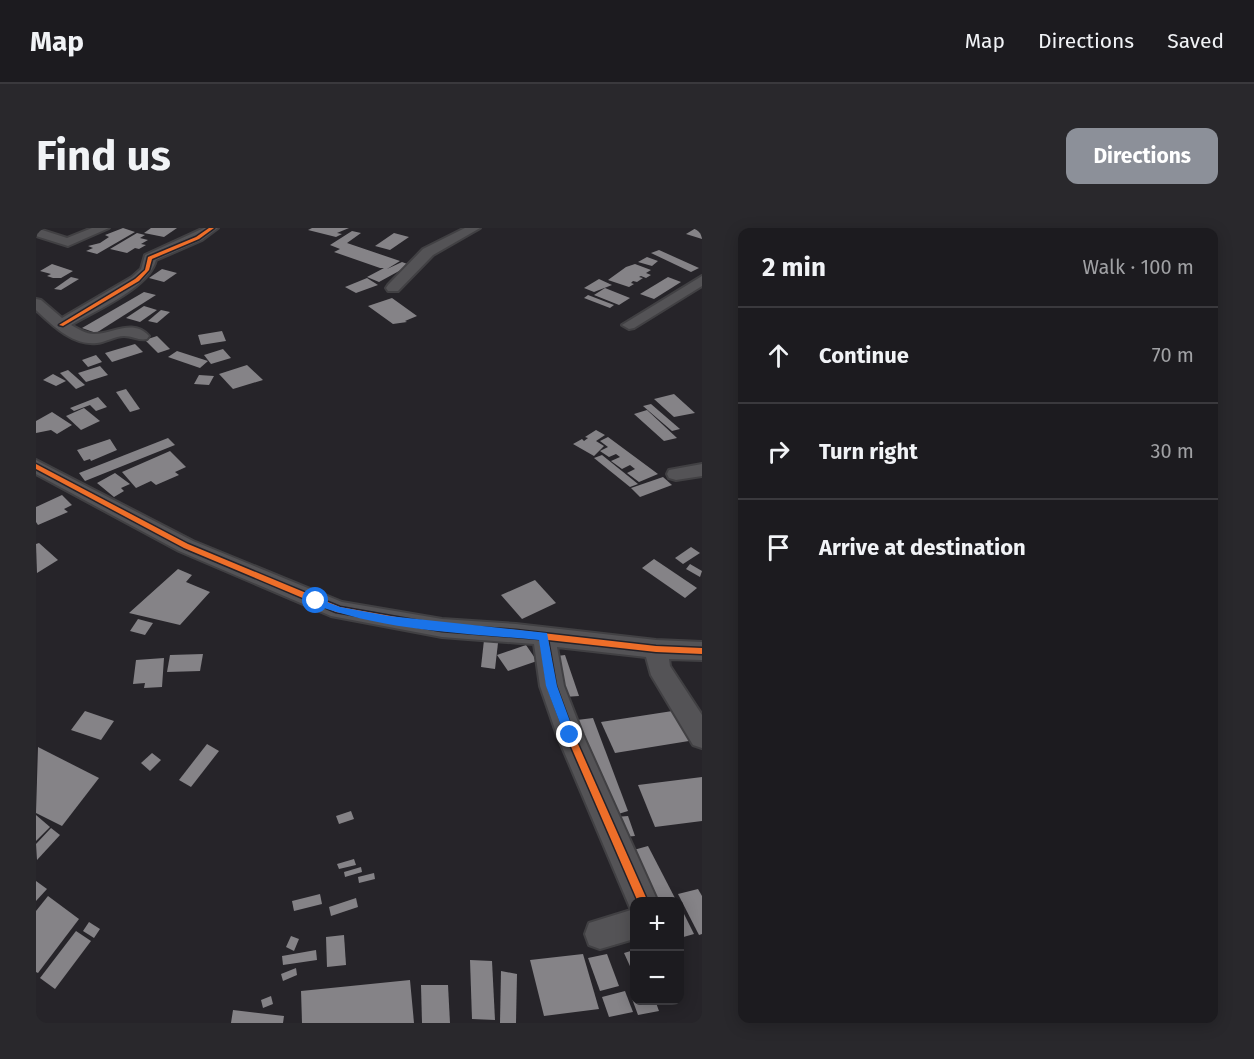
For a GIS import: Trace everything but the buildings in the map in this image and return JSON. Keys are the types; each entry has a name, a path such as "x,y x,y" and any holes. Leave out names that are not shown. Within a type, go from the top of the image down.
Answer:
{"street":[{"path":"36,232 72,242 104,228"},
{"path":"61,325 137,280 147,270 150,258 198,239 212,228"},
{"path":"393,288 428,252 474,228"},
{"path":"629,325 702,280"},
{"path":"36,303 61,325 87,338 124,331 142,336"},
{"path":"36,466 186,546 339,610 442,627 656,649 702,651"},
{"path":"676,474 702,470"},
{"path":"544,636 552,686 570,735 641,897"},
{"path":"656,649 659,668 702,737"},
{"path":"600,934 630,925"}],"cycle path":[{"path":"61,325 137,280 147,270 150,258 198,238 212,228"},
{"path":"36,466 186,546 339,610 442,628 516,633 656,649 702,651"},
{"path":"544,636 552,686 570,735 641,897"}],"route":[{"path":"316,601 339,610 389,620 544,636 552,686 570,735"}]}
